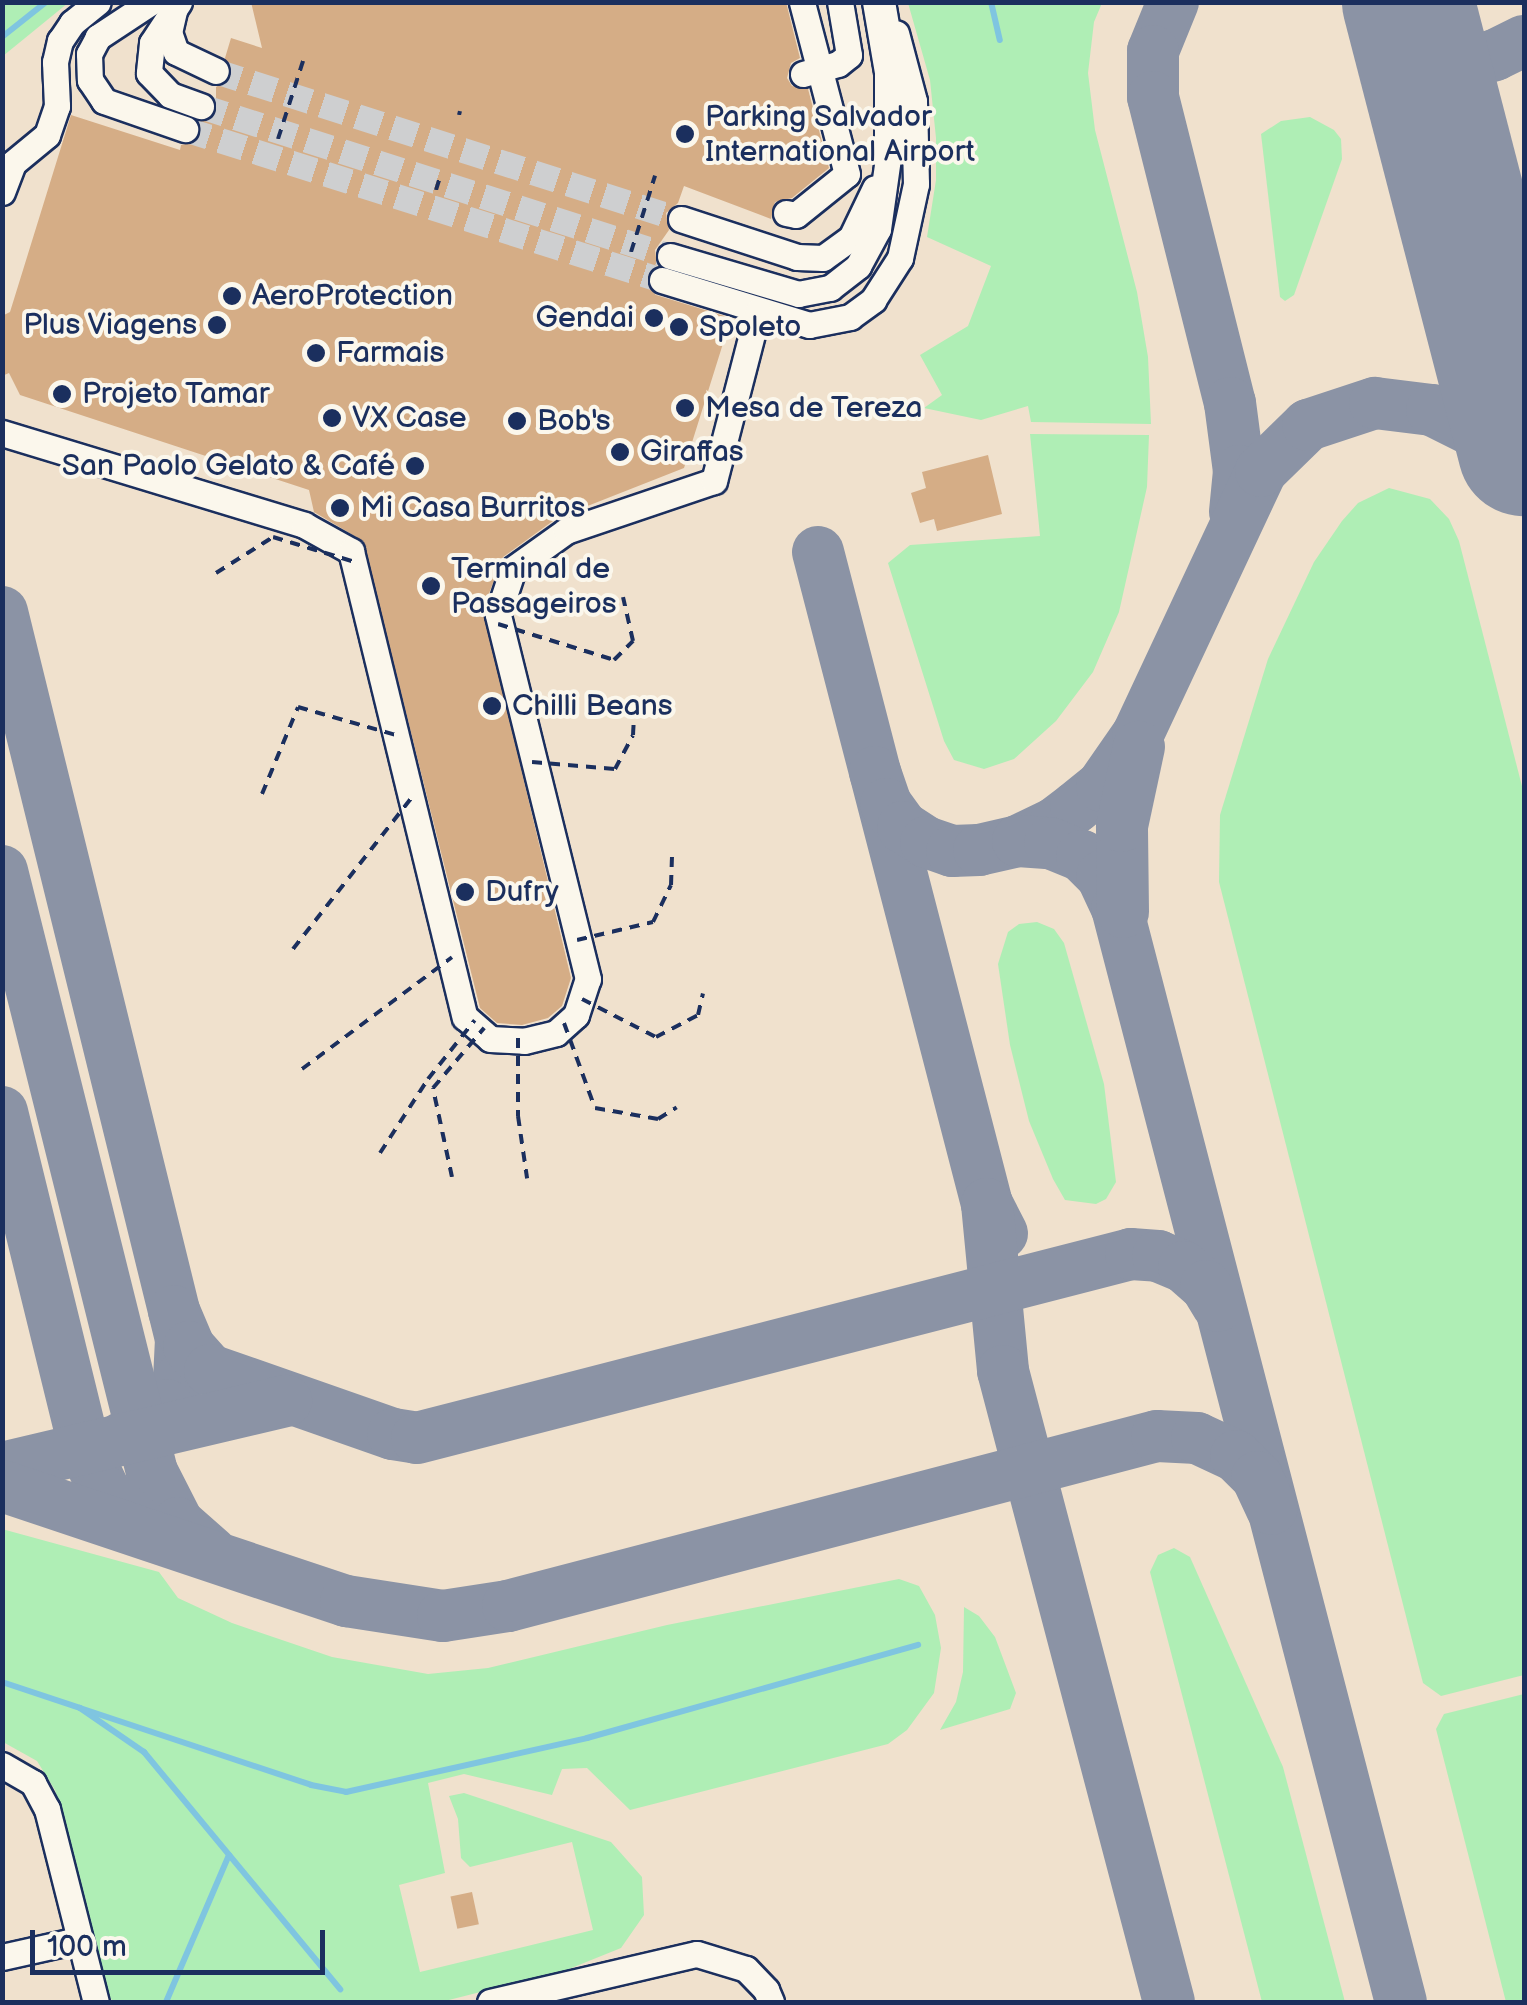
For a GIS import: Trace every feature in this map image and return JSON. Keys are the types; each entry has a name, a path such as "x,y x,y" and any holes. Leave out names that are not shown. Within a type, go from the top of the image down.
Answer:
{"main road":[{"path":"882,2 891,72 891,136"}],"lane":[{"path":"2,192 13,163 47,135 57,106 55,62 60,41 72,23 98,2"},
{"path":"151,2 98,38 89,54 88,71 98,96 186,129"},
{"path":"179,2 170,24 173,47 189,61 216,71"},
{"path":"179,2 152,43 150,73 170,96 201,106"},
{"path":"786,213 796,215 847,174 811,72 802,2"},
{"path":"811,72 849,55 850,39 840,2"},
{"path":"882,2 914,101 916,184 908,233 892,276 862,310 822,325 758,311 666,268 798,294 814,294 844,280 858,266 878,229 891,136"},
{"path":"681,219 797,257 832,256 860,223 891,136"},
{"path":"2,432 304,525 351,551 466,1017 490,1039 518,1040 556,1033 583,1000 588,979 498,614 514,569 566,532 714,481 758,311"},
{"path":"2,1765 23,1774 42,1796 96,2002"},
{"path":"2,1957 78,1940"},
{"path":"490,2002 696,1954 746,1968 771,2002"}],"path":[{"path":"278,139 303,60"},
{"path":"436,190 440,176"},
{"path":"631,252 656,176"},
{"path":"216,573 273,537 358,563"},
{"path":"498,624 614,660 633,641 623,597"},
{"path":"262,794 298,707 399,736"},
{"path":"532,762 615,769 633,735 634,715"},
{"path":"293,950 413,796"},
{"path":"578,940 653,922 671,885 672,855"},
{"path":"302,1069 451,958"},
{"path":"583,1000 656,1036 698,1016 702,994"},
{"path":"566,1023 594,1108 658,1119 678,1107"},
{"path":"380,1153 428,1079 478,1026"},
{"path":"452,1177 434,1088 478,1026"},
{"path":"518,1040 518,1116 527,1178"}],"shaded area":[{"path":"3,3 1524,3 1524,2002 3,2002"}],"green space":[{"path":"3,2 68,2 68,3 3,56"},
{"path":"908,3 1102,3 1094,22 1088,73 1095,130 1137,292 1148,357 1151,424 1031,422 1028,406 981,420 924,408 942,395 920,355 968,326 991,266 927,237 936,180 936,138 930,80"},
{"path":"1310,117 1334,130 1341,139 1342,159 1294,295 1285,301 1280,297 1261,134 1281,121"},
{"path":"1030,434 1149,435 1147,487 1119,612 1093,672 1056,721 1014,759 984,769 954,760 944,741 888,563 910,545 1040,536"},
{"path":"1389,488 1430,499 1449,519 1459,541 1524,794 1524,1675 1441,1696 1423,1683 1219,882 1220,815 1268,659 1314,562 1342,521 1358,503"},
{"path":"1037,922 1054,929 1064,943 1104,1084 1116,1182 1106,1199 1096,1204 1065,1200 1053,1179 1029,1121 1010,1045 998,964 1008,932 1019,924"},
{"path":"2,1529 159,1572 178,1598 232,1623 332,1657 428,1674 488,1668 667,1625 899,1579 919,1586 935,1615 941,1648 934,1693 907,1730 888,1744 630,1810 587,1768 562,1769 552,1795 464,1774 428,1783 445,1873 399,1885 420,1972 593,1930 572,1842 470,1867 461,1858 458,1819 449,1796 464,1793 611,1842 642,1877 644,1915 621,1948 564,1971 441,2002 114,2002 108,1996 55,1790 37,1761 3,1742"},
{"path":"1174,1548 1190,1557 1283,1767 1345,2002 1262,2002 1150,1572 1158,1555"},
{"path":"964,1607 979,1616 995,1637 1016,1693 1010,1709 940,1730 956,1702 963,1672"},
{"path":"1524,1694 1524,2002 1506,2002 1436,1729 1444,1714"}],"building":[{"name":"Terminal de Passageiros","path":"251,2 786,2 800,58 791,63 787,78 792,86 808,89 829,168 792,198 775,202 771,219 684,186 678,203 666,213 669,230 655,250 657,265 646,276 646,285 656,295 731,318 684,468 557,518 503,557 483,609 571,978 562,1006 548,1018 522,1025 497,1023 480,1008 363,541 314,512 309,490 20,395 9,373 2,376 2,316 10,312 71,115 180,150 181,145 195,142 201,133 199,122 216,112 216,87 231,77 225,58 231,38 262,48"},
{"path":"988,455 1002,514 937,531 934,519 920,523 911,493 926,488 922,472"},
{"path":"472,1892 479,1924 457,1929 450,1897"}],"waterway":[{"path":"2,37 46,2"},
{"path":"991,2 1000,40"},
{"path":"80,1708 311,1785 346,1792 587,1738 918,1645"},
{"path":"2,1682 80,1708 144,1752 340,1989"},
{"path":"166,2002 229,1855"}],"taxiway":[{"path":"1173,2 1153,51 1153,97 1230,403 1239,471 1235,512"},
{"path":"1406,2 1414,22"},
{"path":"1427,75 1495,55 1524,41"},
{"path":"875,772 886,804 903,827 926,842 952,851 979,850 1018,841 1055,823 1076,807 1102,786 1138,734 1261,471 1308,425 1375,403 1432,410 1482,435 1524,482"},
{"path":"818,552 987,1204 1002,1233"},
{"path":"2,612 181,1339 179,1380 167,1405 147,1425 121,1438"},
{"path":"1123,912 1122,826 1139,747"},
{"path":"1018,841 1050,843 1082,856 1102,876 1117,908 1401,2002"},
{"path":"2,871 152,1472 178,1523 212,1553"},
{"path":"2,1112 85,1450 105,1492 145,1529"},
{"path":"987,1204 1003,1371 1169,2002"},
{"path":"174,1311 189,1347 210,1370 393,1434 417,1438 1131,1254 1158,1256 1184,1267 1206,1286 1218,1306"},
{"path":"2,1468 286,1401"},
{"path":"2,1486 346,1601 443,1616 508,1606 1157,1436 1197,1438 1236,1456 1257,1477 1272,1509"}],"runway":[{"path":"1408,2 1524,450"}],"tunnel":[{"path":"216,71 681,219"},
{"path":"201,106 670,256"},
{"path":"185,129 662,280"}],"place":[{"name":"Parking Salvador International Airport","path":"685,134"},
{"name":"AeroProtection","path":"232,296"},
{"name":"Gendai","path":"654,318"},
{"name":"Plus Viagens","path":"217,325"},
{"name":"Spoleto","path":"679,327"},
{"name":"Farmais","path":"316,353"},
{"name":"Projeto Tamar","path":"62,394"},
{"name":"Mesa de Tereza","path":"685,408"},
{"name":"VX Case","path":"332,418"},
{"name":"Bob's","path":"517,421"},
{"name":"Giraffas","path":"620,452"},
{"name":"San Paolo Gelato & Café","path":"415,466"},
{"name":"Mi Casa Burritos","path":"340,508"},
{"name":"Terminal de Passageiros","path":"431,586"},
{"name":"Chilli Beans","path":"492,706"},
{"name":"Dufry","path":"465,892"}]}
